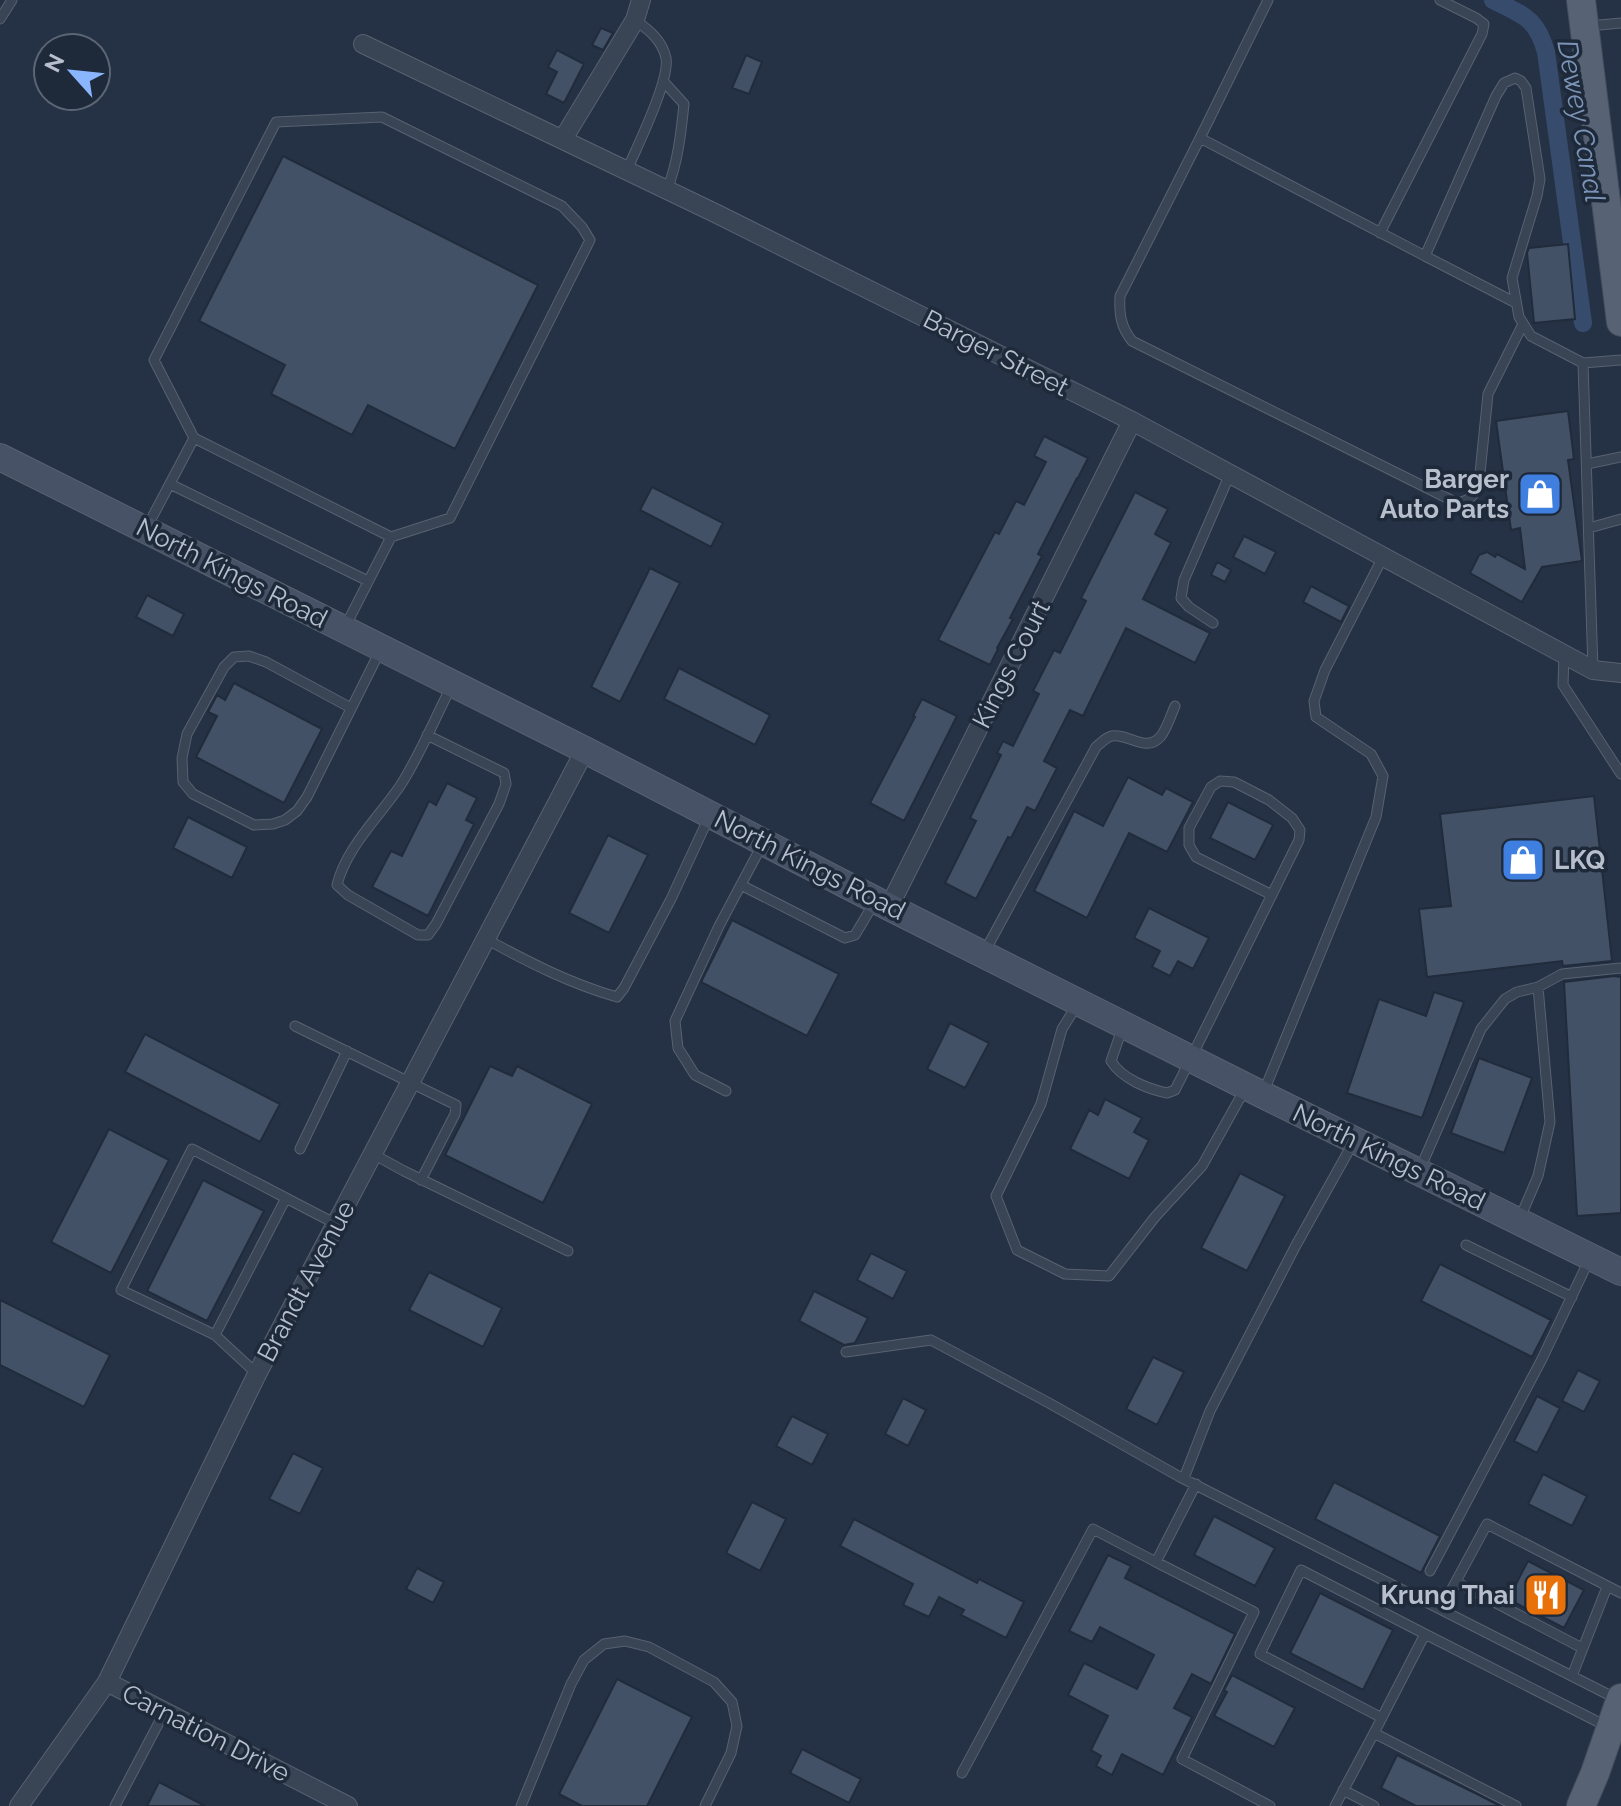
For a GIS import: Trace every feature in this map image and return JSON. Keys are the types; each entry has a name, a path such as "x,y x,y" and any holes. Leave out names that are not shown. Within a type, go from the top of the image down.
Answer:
{"main road":[{"path":"1583,13 1621,322"},
{"path":"1581,1806 1621,1699"}],"street":[{"path":"563,139 635,20 641,0"},
{"name":"Barger Street","path":"363,44 627,170 1132,421 1593,670 1621,673"},
{"name":"Kings Court","path":"882,903 1132,421"},
{"name":"North Kings Road","path":"0,457 1079,1002 1609,1264"},
{"name":"Brandt Avenue","path":"19,1806 107,1682 257,1374 585,750"},
{"name":"Carnation Drive","path":"107,1682 348,1806"}],"lane":[{"path":"0,19 12,0"},
{"path":"1268,0 1120,296 1123,329 1132,341 1457,503 1468,500 1476,493 1488,394 1523,324"},
{"path":"1380,233 1482,34 1484,24 1440,0"},
{"path":"1583,13 1621,23"},
{"path":"627,170 664,82 666,58 654,33 635,20"},
{"path":"1425,256 1496,96 1504,83 1515,78 1521,81 1526,88 1540,179 1512,278 1519,317 1531,336 1583,363 1621,360"},
{"path":"664,82 684,104 679,150 667,190"},
{"path":"382,117 562,206 590,240 450,518 391,537 194,438 154,360 276,122 382,117"},
{"path":"1200,138 1516,303"},
{"path":"1583,363 1593,670"},
{"path":"146,530 194,438"},
{"path":"1587,464 1621,457"},
{"path":"1213,623 1181,598 1184,580 1230,474"},
{"path":"170,484 368,581"},
{"path":"1589,528 1621,519"},
{"path":"344,629 391,537"},
{"path":"1079,1002 1062,1029 1041,1104 996,1196 1017,1250 1065,1274 1109,1276 1155,1217 1202,1166 1255,1090 1376,817 1383,776 1371,754 1316,717 1314,701 1325,670 1383,557"},
{"path":"351,708 266,662 249,656 234,657 224,667 187,734 182,758 183,782 193,794 254,825 285,820 297,811 307,797 382,648"},
{"path":"1564,654 1563,685 1621,774"},
{"path":"427,735 504,773 506,784 499,804 436,924 428,935 418,935 348,895 337,885 340,872 365,831 402,783 453,684"},
{"path":"984,954 1096,747 1109,736 1123,736 1141,744 1151,743 1160,737 1175,706"},
{"path":"1124,1024 1111,1061 1117,1071 1152,1090 1167,1093 1175,1090 1272,895 1299,840 1300,830 1292,818 1269,800 1234,782 1220,781 1211,787 1189,828 1189,845 1196,857 1272,895"},
{"path":"486,939 589,989 617,997 671,899 710,814"},
{"path":"726,1091 695,1075 678,1048 675,1021 719,926 764,842"},
{"path":"741,885 845,938 855,935 882,903"},
{"path":"1418,1172 1481,1029 1505,999 1562,974 1621,968"},
{"path":"1519,1221 1538,1176 1550,1122 1538,987"},
{"path":"295,1026 456,1105 455,1114 421,1180"},
{"path":"300,1149 347,1051"},
{"path":"1184,1478 1210,1411 1295,1247 1355,1140"},
{"path":"257,1374 215,1335 121,1290 192,1149 336,1224"},
{"path":"373,1154 568,1251"},
{"path":"215,1335 286,1198"},
{"path":"1466,1245 1572,1297"},
{"path":"1430,1571 1572,1297 1609,1264"},
{"path":"846,1352 931,1340 1184,1478 1621,1699"},
{"path":"1156,1562 1196,1484"},
{"path":"1441,1609 1487,1524 1621,1593"},
{"path":"962,1773 1093,1529 1254,1612 1182,1759 1270,1806"},
{"path":"1382,1718 1260,1654 1301,1570 1611,1728"},
{"path":"1456,1582 1582,1648"},
{"path":"1572,1676 1607,1587"},
{"path":"1335,1806 1425,1634"},
{"path":"521,1806 571,1684 584,1660 604,1644 625,1641 649,1647 714,1682 732,1702 737,1726 731,1753 705,1806"},
{"path":"115,1806 165,1711"},
{"path":"1374,1733 1516,1806"},
{"path":"1343,1790 1374,1806"}],"building":[{"path":"601,28 613,33 603,50 592,45"},
{"path":"557,50 584,64 564,103 546,94 557,72 548,67"},
{"path":"746,55 762,62 749,94 732,88"},
{"path":"283,156 538,285 455,449 368,405 352,435 271,394 285,365 199,321"},
{"path":"1568,244 1575,319 1534,323 1529,248"},
{"name":"Barger Auto Parts","path":"1568,411 1574,459 1568,460 1582,561 1542,567 1522,602 1470,573 1479,555 1487,552 1525,569 1520,528 1511,530 1496,421"},
{"path":"1044,436 1088,458 1038,554 1042,556 990,665 938,640 995,532 999,534 1016,501 1024,505 1046,462 1034,456"},
{"path":"652,487 723,523 711,547 640,510"},
{"path":"1135,492 1168,509 1155,534 1171,543 1143,599 1210,633 1195,663 1126,628 1083,716 1070,710 1044,761 1057,768 1035,811 1027,807 1011,838 1008,837 976,899 945,883 976,821 970,818 1001,755 997,753 1003,741 1013,746 1039,694 1033,691 1054,650 1060,653 1086,601 1081,598"},
{"path":"1244,536 1276,552 1265,574 1233,557"},
{"path":"1217,562 1231,570 1225,582 1211,575"},
{"path":"650,568 680,583 620,702 591,687"},
{"path":"1311,586 1349,606 1341,622 1303,602"},
{"path":"147,595 184,614 173,636 136,617"},
{"path":"679,668 770,715 755,745 664,699"},
{"path":"234,683 322,729 284,803 196,757 217,716 208,712 217,695 225,700"},
{"path":"922,699 957,716 904,821 870,803"},
{"path":"1128,777 1162,795 1166,788 1193,802 1167,852 1129,833 1087,918 1034,891 1074,811 1103,826"},
{"path":"447,783 477,798 466,820 474,824 428,916 372,887 391,851 402,856 429,801 436,805"},
{"name":"LKQ","path":"1594,796 1612,961 1563,966 1562,961 1427,977 1419,909 1451,906 1440,814"},
{"path":"1228,802 1273,825 1255,860 1210,838"},
{"path":"188,817 247,847 232,878 173,848"},
{"path":"608,835 648,855 609,933 569,913"},
{"path":"1149,908 1209,938 1193,969 1178,961 1170,976 1152,967 1160,951 1134,938"},
{"path":"732,920 839,974 807,1036 701,982"},
{"path":"1621,977 1621,1213 1577,1216 1564,982"},
{"path":"1434,992 1464,1002 1422,1118 1347,1093 1379,999 1426,1016"},
{"path":"950,1023 989,1043 965,1088 927,1069"},
{"path":"145,1034 280,1104 260,1142 125,1072"},
{"path":"1479,1058 1532,1078 1504,1153 1451,1133"},
{"path":"490,1066 512,1076 517,1066 592,1104 543,1203 445,1155"},
{"path":"1105,1099 1142,1118 1134,1132 1149,1140 1129,1179 1070,1149 1089,1110 1098,1115"},
{"path":"109,1129 169,1160 111,1273 51,1242"},
{"path":"1240,1173 1285,1196 1247,1271 1201,1248"},
{"path":"203,1180 264,1211 207,1321 147,1291"},
{"path":"871,1253 907,1271 893,1299 857,1280"},
{"path":"1440,1264 1551,1320 1532,1357 1421,1301"},
{"path":"429,1272 502,1308 483,1347 409,1310"},
{"path":"814,1291 868,1318 855,1343 844,1345 799,1321"},
{"path":"0,1300 110,1355 84,1407 0,1365"},
{"path":"1153,1357 1184,1372 1157,1425 1126,1409"},
{"path":"1578,1370 1600,1381 1584,1412 1562,1401"},
{"path":"1537,1396 1560,1408 1537,1453 1514,1441"},
{"path":"903,1398 926,1410 908,1446 885,1434"},
{"path":"792,1416 828,1434 812,1465 776,1446"},
{"path":"293,1453 323,1468 300,1514 269,1499"},
{"path":"1543,1474 1587,1496 1572,1526 1528,1504"},
{"path":"1334,1482 1440,1536 1421,1573 1315,1519"},
{"path":"752,1502 786,1519 760,1571 726,1553"},
{"path":"1214,1516 1275,1548 1255,1586 1194,1555"},
{"path":"854,1519 977,1583 979,1579 1024,1602 1006,1638 961,1615 964,1610 939,1597 929,1617 903,1605 913,1584 840,1546"},
{"path":"1108,1555 1131,1566 1125,1578 1235,1634 1211,1684 1192,1674 1174,1708 1192,1717 1163,1775 1122,1754 1112,1775 1096,1766 1101,1756 1091,1750 1108,1716 1068,1695 1084,1663 1137,1689 1154,1655 1100,1627 1092,1642 1069,1631"},
{"name":"Krung Thai","path":"1528,1561 1584,1590 1564,1628 1508,1599"},
{"path":"417,1568 444,1582 433,1603 406,1589"},
{"path":"1320,1593 1393,1630 1363,1690 1290,1653"},
{"path":"1232,1675 1295,1708 1274,1747 1214,1716"},
{"path":"617,1679 692,1717 647,1806 582,1806 559,1794"},
{"path":"802,1749 861,1779 849,1803 790,1773"},
{"path":"1397,1755 1500,1806 1416,1806 1381,1788"},
{"path":"159,1782 205,1806 147,1806"}],"waterway":[{"name":"Dewey Canal","path":"1493,0 1521,14 1533,24 1546,52 1583,323"}],"place":[{"name":"Barger Auto Parts","path":"1540,494"},
{"name":"LKQ","path":"1523,860"},
{"name":"Krung Thai","path":"1546,1595"}]}
